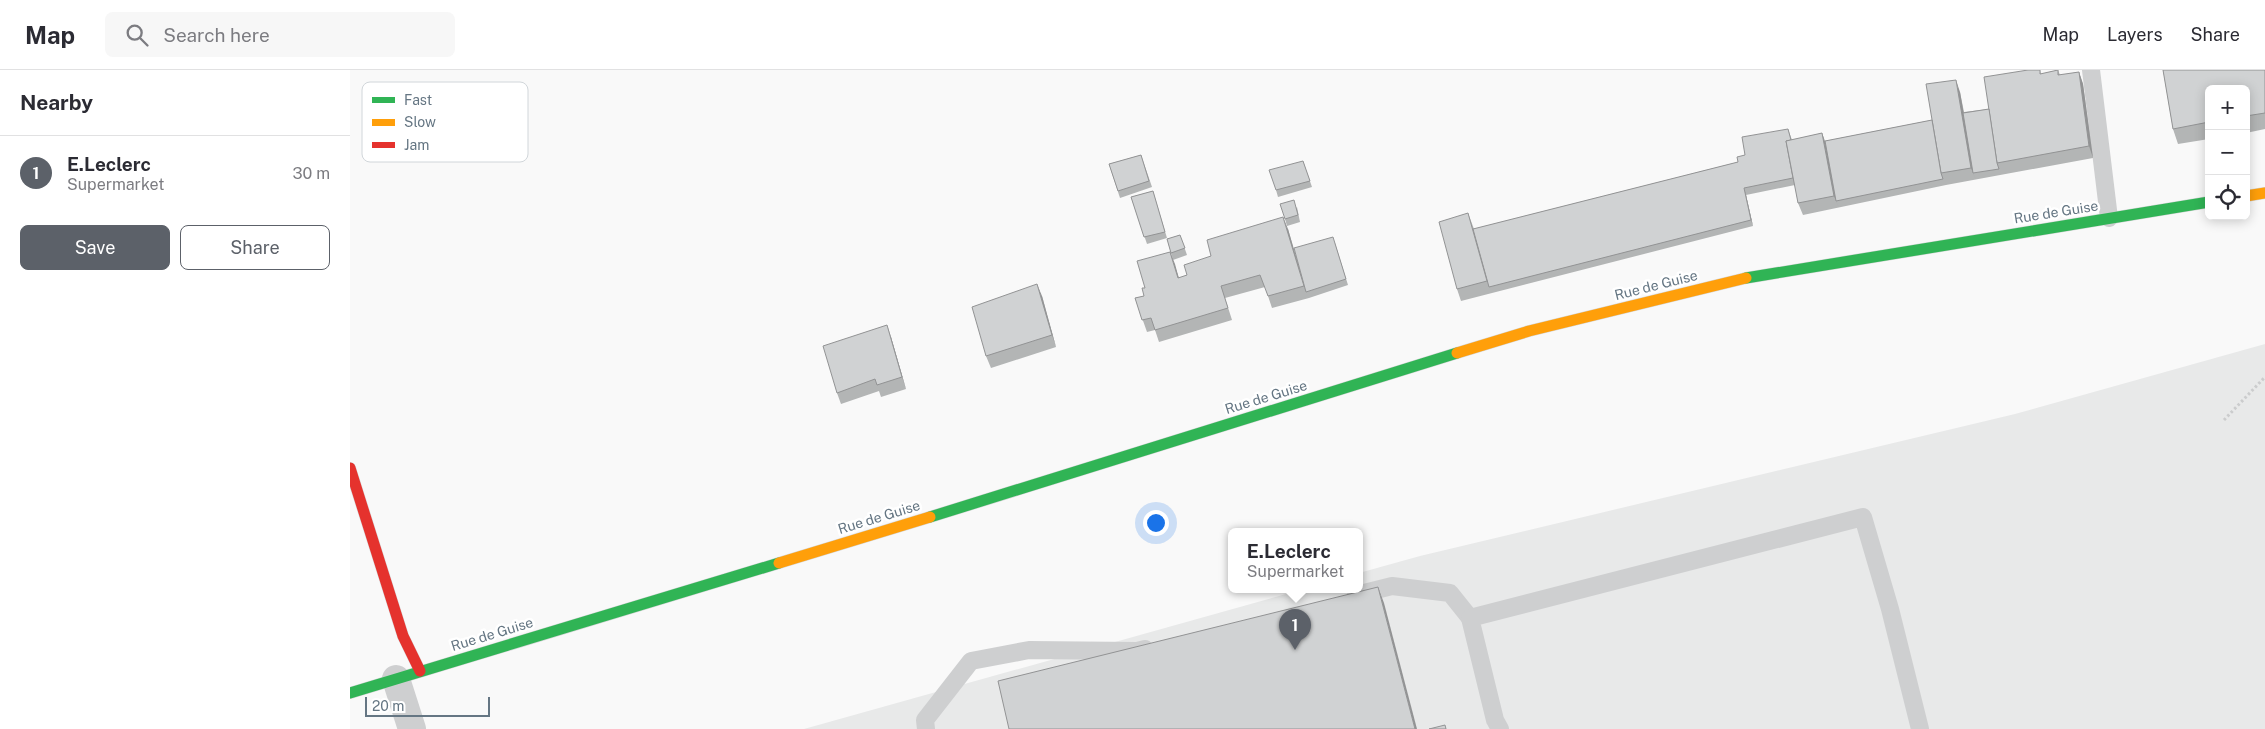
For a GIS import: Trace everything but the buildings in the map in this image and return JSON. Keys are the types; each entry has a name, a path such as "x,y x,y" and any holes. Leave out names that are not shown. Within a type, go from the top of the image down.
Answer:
{"main road":[{"path":"2250,195 2265,193"},
{"name":"Rue de Guise","path":"350,693 910,523 1529,331 1759,275 2205,203"},
{"path":"350,468 403,636 408,675"}],"street":[{"path":"408,675 412,729"}],"lane":[{"path":"2091,70 2109,218"},
{"path":"1470,618 1863,517 1890,609 1920,729"},
{"path":"1335,600 1392,586 1450,593 1470,618 1495,720 1500,729"},
{"path":"926,729 925,720 971,661 1029,650 1137,651 1166,644"}],"path":[{"path":"2224,420 2265,377"}],"shaded area":[{"path":"2265,344 2265,729 804,729 1290,593 1363,593 1363,572 1420,556 2015,414"}],"traffic: fast":[{"path":"1746,278 2205,203"},
{"path":"930,517 1457,353"},
{"path":"350,693 779,563"}],"traffic: slow":[{"path":"2250,195 2265,193"},
{"path":"1457,353 1529,331 1746,278"},
{"path":"779,563 930,517"}],"traffic: jam":[{"path":"350,468 403,636 420,671"}],"place":[{"name":"E.Leclerc","path":"1295,650"}]}
